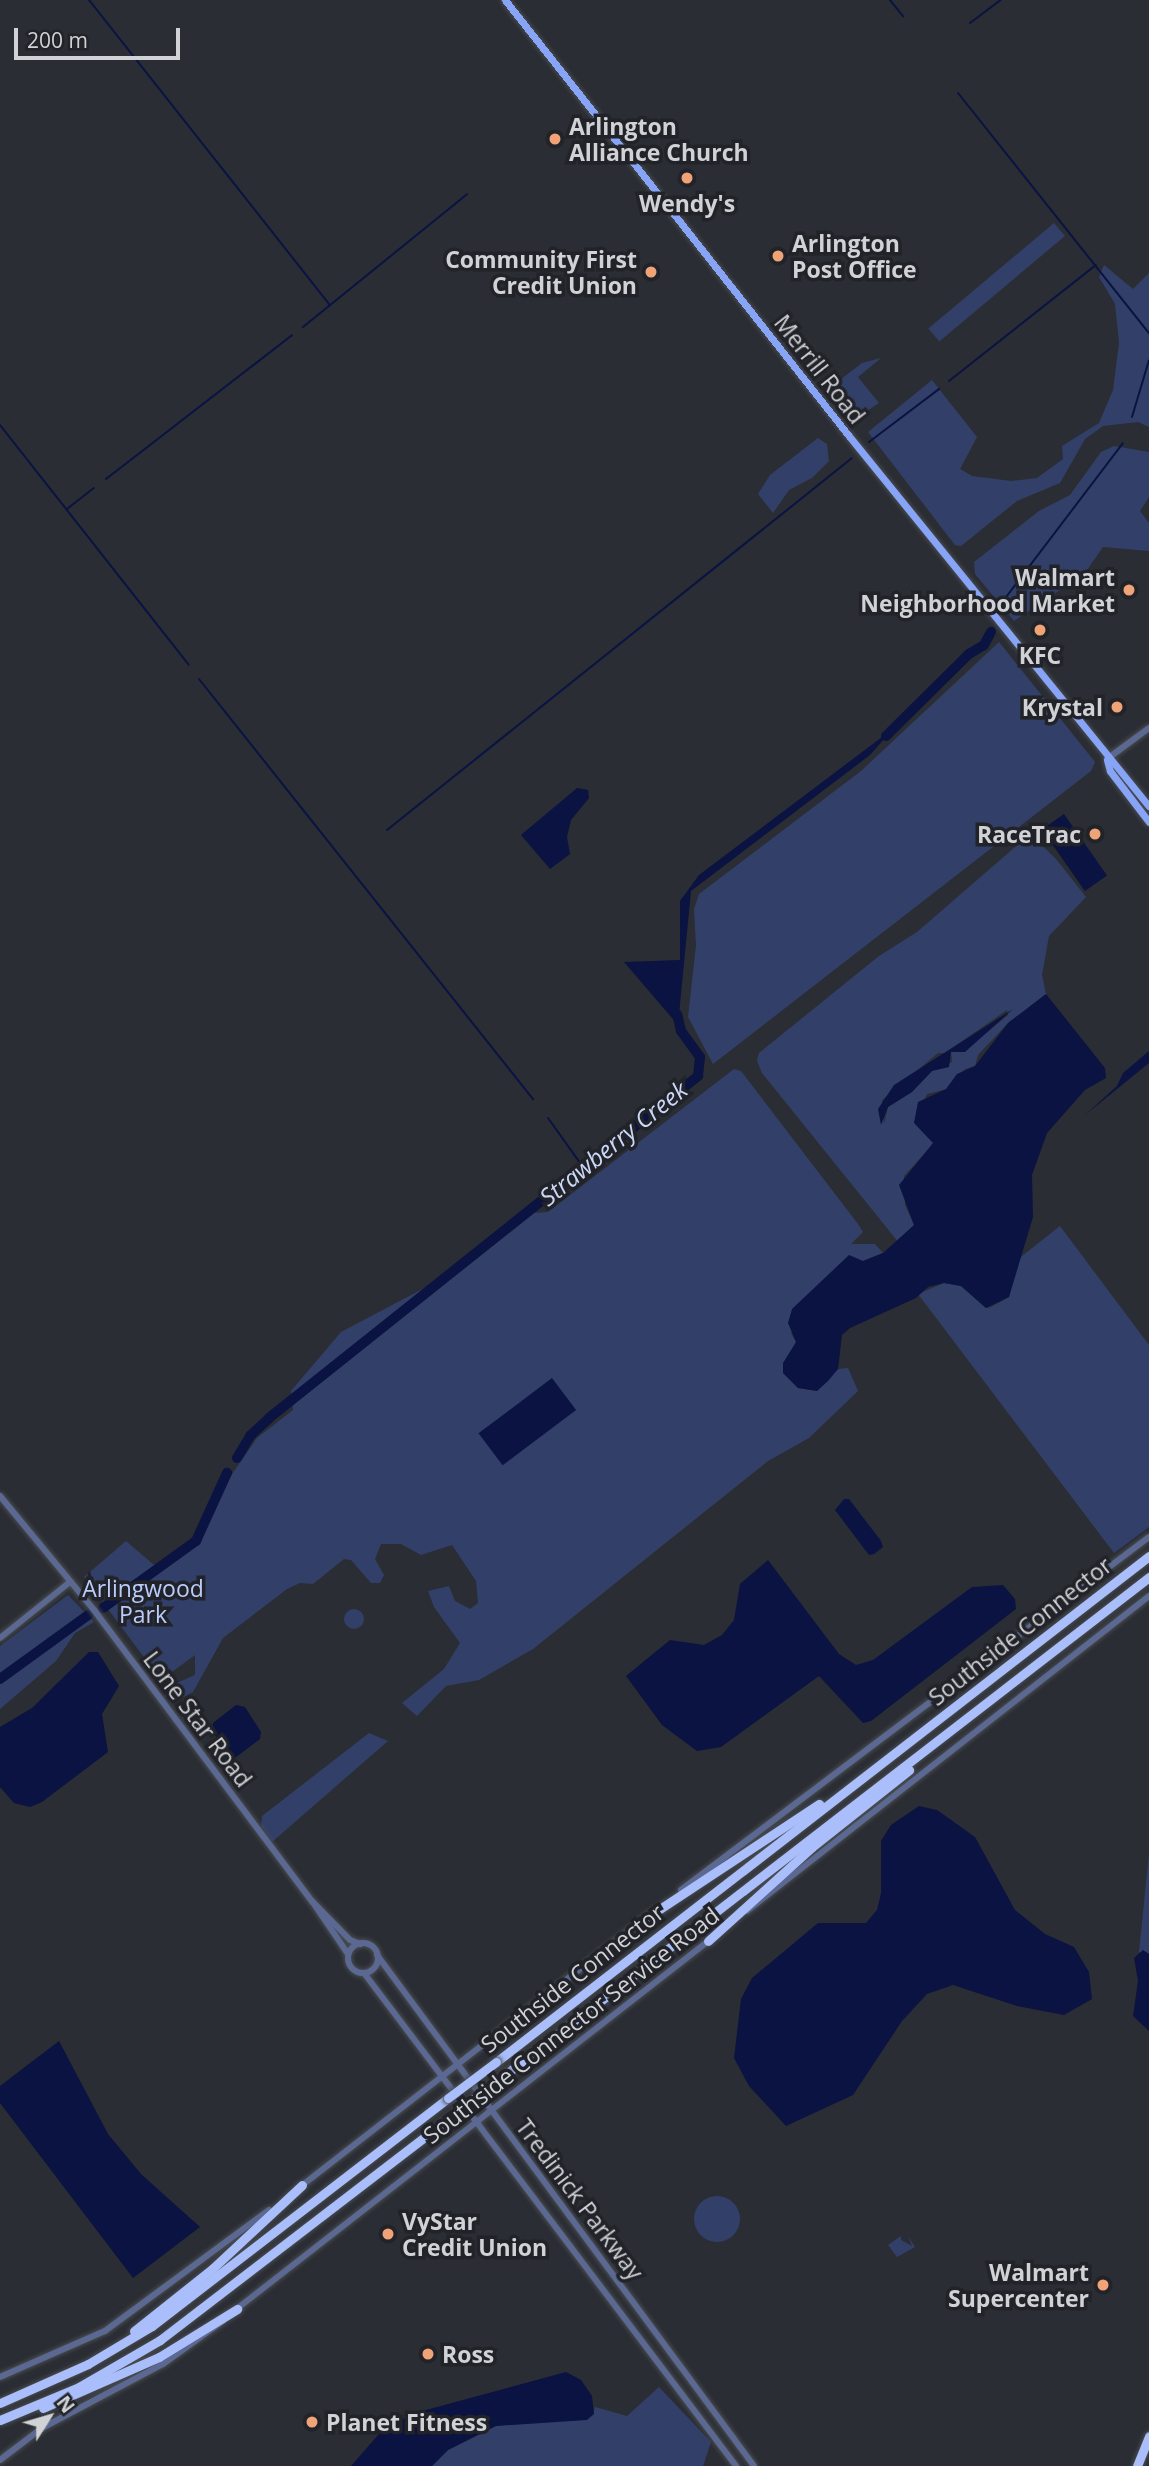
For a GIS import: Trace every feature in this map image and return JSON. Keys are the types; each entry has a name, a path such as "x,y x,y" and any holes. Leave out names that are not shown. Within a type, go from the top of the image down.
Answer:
{"highway":[{"name":"Southside Connector","path":"0,2403 88,2364 152,2326 1149,1556"},
{"name":"Southside Connector","path":"0,2420 79,2387 160,2340 1149,1577"},
{"path":"708,1941 812,1847 1028,1671"},
{"path":"643,1920 845,1790"},
{"path":"18,2396 104,2350 161,2311 302,2185"},
{"path":"10,2416 51,2406 125,2374 237,2309"},
{"path":"1137,2466 1149,2436"}],"main road":[{"name":"Merrill Road","path":"505,0 1107,759 1117,765 1149,806"},
{"name":"Merrill Road","path":"1107,759 1110,771 1149,822"}],"street":[{"path":"1107,759 1149,727"},
{"name":"Lone Star Road","path":"0,1496 70,1582 312,1901 348,1954"},
{"name":"Southside Connector","path":"0,2377 65,2351 142,2307 643,1920 1149,1537"},
{"path":"0,1638 70,1582"},
{"name":"Southside Connector Service Road","path":"0,2460 42,2428 163,2364 237,2309 1149,1596"},
{"name":"Lone Star Road","path":"312,1901 350,1940 360,1944"},
{"path":"360,1944 371,1946 377,1955 375,1967 364,1973 351,1968 348,1954 360,1944"},
{"name":"Tredinick Parkway","path":"377,1955 754,2466"},
{"name":"Tredinick Parkway","path":"364,1973 478,2119 736,2466"}],"green space":[{"path":"1054,223 1065,236 939,341 928,328"},
{"path":"1104,265 1133,289 1149,273 1149,427 1138,422 1103,426 1085,439 1060,483 1017,501 961,546 955,545 868,432 932,380 977,437 960,469 972,476 1011,481 1037,478 1063,459 1062,446 1099,423 1113,390 1119,343 1115,304 1099,277"},
{"path":"881,358 858,377 879,403 853,420 827,390 862,363"},
{"path":"818,438 827,444 829,461 812,478 789,490 773,513 758,494 770,475"},
{"path":"1114,446 1149,452 1149,497 1140,511 1149,523 1149,551 1103,547 1085,573 1014,621 975,574 974,562 1039,511 1070,495 1101,452"},
{"path":"999,642 1095,762 1091,771 713,1064 688,1017 696,945 694,909 699,894 861,771"},
{"path":"1030,834 1056,859 1086,897 1049,936 1042,975 1046,994 1008,1023 978,1055 975,1066 965,1069 947,1089 927,1094 914,1122 934,1143 904,1176 905,1205 914,1225 899,1243 762,1073 757,1061 759,1053 879,956 917,932","holes":["1007,1010 1008,1015 980,1038 951,1052 952,1062 932,1071 912,1092 888,1107 884,1124 882,1100 938,1053 945,1053"]},
{"name":"Arlingwood Park","path":"734,1069 741,1071 858,1224 863,1232 851,1244 875,1244 883,1253 863,1261 791,1333 796,1342 783,1373 798,1388 817,1391 838,1369 848,1368 858,1391 809,1438 768,1461 533,1649 479,1680 446,1686 417,1716 402,1703 444,1669 460,1643 434,1607 428,1591 449,1586 455,1601 470,1609 478,1603 476,1581 452,1545 421,1555 401,1544 381,1544 375,1559 384,1575 380,1583 371,1583 351,1560 344,1559 313,1584 300,1583 287,1589 223,1638 193,1692 180,1699 171,1694 170,1686 195,1675 195,1655 161,1680 84,1577 126,1541 161,1571 190,1550 200,1540 226,1483 257,1438 293,1410 291,1391 341,1332 470,1264 533,1213 548,1212"},
{"path":"1060,1226 1149,1345 1149,1527 1114,1553 918,1294 944,1283 961,1286 986,1308 991,1307 1009,1297 1017,1260"},
{"path":"68,1595 94,1622 75,1633 56,1661 0,1709 0,1646"},
{"path":"354,1609 361,1612 364,1619 361,1626 354,1629 347,1626 344,1619 347,1612"},
{"path":"369,1733 388,1741 272,1842 261,1826 262,1816"},
{"path":"1149,1853 1149,1954 1139,1952"},
{"path":"717,2196 734,2202 740,2219 734,2236 717,2242 700,2236 694,2219 700,2202"},
{"path":"901,2236 901,2240 912,2246 908,2236 915,2247 897,2257 888,2245"},
{"path":"659,2387 711,2442 703,2466 432,2466 448,2450 496,2426 593,2414 595,2407 627,2416"}],"shaded area":[{"path":"894,728 870,755 691,891 678,1025 624,962 680,960 680,901 699,875"},
{"path":"577,788 588,790 589,798 571,820 567,837 570,854 550,869 521,835"},
{"path":"1064,814 1107,875 1085,891 1042,829"},
{"path":"1046,994 1105,1068 1106,1078 1085,1090 1047,1133 1032,1175 1033,1217 1009,1297 986,1308 961,1286 944,1283 928,1287 916,1298 850,1328 842,1335 838,1369 828,1381 817,1391 798,1388 783,1373 783,1363 796,1342 788,1323 792,1309 849,1255 863,1261 883,1253 914,1225 899,1185 933,1143 914,1123 918,1102 946,1089 957,1074 975,1066 1008,1023"},
{"path":"1013,1009 965,1052 951,1052 949,1067 932,1071 912,1092 888,1107 881,1125 878,1109 894,1085"},
{"path":"1149,1051 1149,1063 1085,1115 1117,1086 1123,1073"},
{"path":"552,1378 576,1410 503,1465 479,1433"},
{"path":"844,1499 849,1499 881,1541 883,1547 874,1554 869,1555 835,1510"},
{"path":"768,1560 839,1654 856,1665 873,1660 972,1587 1003,1585 1015,1599 1016,1609 871,1721 863,1723 819,1676 721,1747 697,1751 662,1725 626,1676 670,1640 704,1645 722,1635 734,1620 740,1584"},
{"path":"89,1652 98,1652 119,1686 102,1714 108,1752 42,1802 30,1807 14,1803 0,1787 0,1727 32,1708"},
{"path":"236,1705 245,1707 261,1732 260,1739 235,1758 212,1732 213,1723"},
{"path":"919,1806 937,1810 975,1837 1015,1910 1045,1934 1074,1947 1089,1972 1092,1999 1064,2015 1017,2006 953,1985 927,1994 902,2021 853,2095 786,2126 749,2086 734,2058 741,1999 752,1978 818,1923 866,1923 877,1910 881,1893 881,1841 891,1825"},
{"path":"1143,1950 1149,1954 1149,2031 1133,2016 1138,1981 1134,1958"},
{"path":"59,2041 108,2134 141,2174 200,2227 133,2278 0,2103 0,2086"},
{"path":"566,2372 581,2380 592,2396 594,2414 587,2420 496,2426 448,2450 432,2466 351,2466 379,2434 411,2414"}],"waterway":[{"path":"89,0 330,305"},
{"path":"890,0 903,16"},
{"path":"970,23 1000,0"},
{"path":"958,93 1149,333"},
{"path":"303,327 467,194"},
{"path":"949,381 1096,265"},
{"path":"106,479 292,335"},
{"name":"Strawberry Creek","path":"1132,417 1149,360"},
{"path":"869,442 939,389"},
{"path":"0,425 189,665"},
{"name":"Strawberry Creek","path":"1000,605 1123,443"},
{"path":"387,830 852,458"},
{"path":"67,509 94,488"},
{"name":"Strawberry Creek","path":"886,736 969,654 984,645 991,632"},
{"path":"199,679 533,1099"},
{"name":"Strawberry Creek","path":"237,1458 250,1436 269,1418 698,1076 700,1057 681,1031 677,1014"},
{"path":"548,1118 583,1167"},
{"name":"Strawberry Creek","path":"103,1608 196,1541 227,1473"},
{"name":"Strawberry Creek","path":"0,1679 88,1615"}],"place":[{"name":"Arlington Alliance Church","path":"555,139"},
{"name":"Wendy's","path":"687,178"},
{"name":"Arlington Post Office","path":"778,256"},
{"name":"Community First Credit Union","path":"651,272"},
{"name":"Walmart Neighborhood Market","path":"1129,590"},
{"name":"KFC","path":"1040,630"},
{"name":"Krystal","path":"1117,707"},
{"name":"RaceTrac","path":"1095,834"},
{"name":"VyStar Credit Union","path":"388,2234"},
{"name":"Walmart Supercenter","path":"1103,2285"},
{"name":"Ross","path":"428,2354"},
{"name":"Planet Fitness","path":"312,2422"}]}
